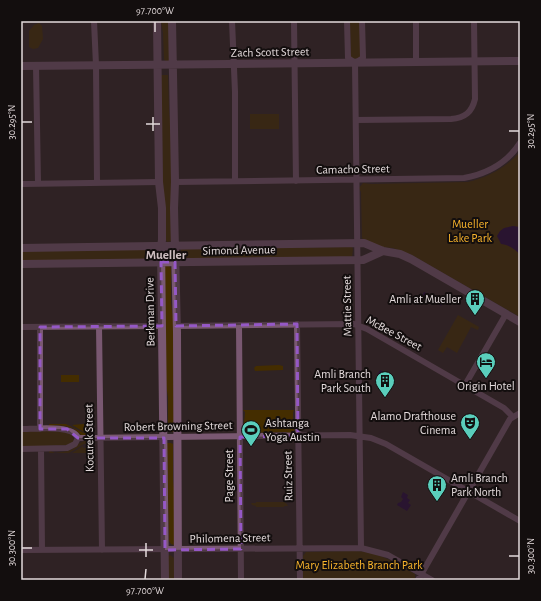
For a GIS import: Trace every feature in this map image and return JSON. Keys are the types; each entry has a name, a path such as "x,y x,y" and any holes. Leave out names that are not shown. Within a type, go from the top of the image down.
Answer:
{"street":[{"path":"94,21 97,182"},
{"name":"Berkman Drive","path":"157,21 159,182 162,208 161,262 165,580"},
{"path":"172,21 176,262 178,580"},
{"path":"232,21 235,181"},
{"path":"294,21 296,181"},
{"name":"Mattie Street","path":"347,21 348,58 355,63"},
{"name":"Mattie Street","path":"355,63 363,58 362,21"},
{"path":"416,21 416,62"},
{"path":"356,120 451,119 464,117 473,106 475,99 474,21"},
{"name":"Zach Scott Street","path":"21,66 520,61"},
{"name":"Mattie Street","path":"355,63 361,548"},
{"path":"36,66 38,184"},
{"name":"Camacho Street","path":"175,182 453,179 474,176 496,166 508,158 520,143"},
{"path":"21,184 159,182"},
{"name":"Simond Avenue","path":"21,248 366,243 383,251 400,254 411,259 520,322"},
{"name":"Simond Avenue","path":"21,264 366,260 383,251"},
{"path":"465,385 506,314"},
{"name":"McBee Street","path":"176,326 297,324 358,325 504,408 512,416"},
{"name":"Ruiz Street","path":"297,324 300,580"},
{"name":"Page Street","path":"239,325 241,580"},
{"name":"Kocurek Street","path":"99,326 102,550"},
{"path":"21,327 162,326"},
{"path":"40,327 40,429"},
{"path":"418,580 512,416 520,413"},
{"name":"Robert Browning Street","path":"21,429 67,429 74,432 78,438 360,436 376,439 386,444 520,521"},
{"path":"21,449 70,447 75,444 78,438"},
{"path":"41,448 42,550"},
{"name":"Philomena Street","path":"21,550 361,548 388,555 432,580"}],"highlighted area":[{"path":"161,262 175,262 176,326 297,324 298,436 240,437 241,549 165,550 164,438 78,438 67,429 40,429 40,327 162,326"}],"green space":[{"path":"161,21 169,21 170,61 165,61 164,59"},
{"path":"350,21 361,21 361,57 358,59 351,58"},
{"path":"39,23 42,26 43,39 38,48 33,49 29,47 29,31 34,25"},
{"path":"161,75 168,75 171,129 171,241 167,242 163,183"},
{"path":"250,114 279,114 279,129 250,129"},
{"name":"Mueller Lake Park","path":"520,152 520,317 412,255 393,248 380,247 363,240 361,192 359,188 363,183 468,182 496,171"},
{"path":"352,247 352,257 180,258 181,249"},
{"path":"21,250 156,250 156,259 21,262"},
{"path":"165,266 169,266 171,268 174,432 168,431 168,397 165,379"},
{"path":"458,315 479,327 478,330 471,327 457,353 447,347 443,353 438,350"},
{"path":"256,366 283,366 283,370 255,371 254,368"},
{"path":"61,375 79,375 79,382 61,382"},
{"path":"243,410 294,410 294,431 291,433 245,433 243,431 245,412"},
{"path":"94,423 94,433 84,432 72,425"},
{"path":"49,424 66,424 84,433 92,435 81,435 73,428 65,426 56,425 49,427"},
{"path":"21,431 63,431 72,435 74,440 72,443 67,445 21,447"},
{"path":"84,441 92,441 93,443 84,444 69,453 55,453 73,449 76,445"},
{"path":"167,443 173,444 173,479 175,497 174,545 169,541"},
{"path":"83,446 83,448 94,447 94,453 72,453"},
{"path":"284,502 288,506 256,507 251,503"},
{"name":"Mary Elizabeth Branch Park","path":"354,551 371,553 386,558 415,574 415,579 303,580 303,556 306,552"},
{"path":"170,555 174,558 174,580 167,580 168,556"}],"shaded area":[{"path":"513,226 520,227 520,255 511,247 501,244 497,236 504,228"},
{"path":"424,292 435,296 444,302 441,306 422,296"},
{"path":"380,370 392,376 389,382 377,375"},
{"path":"403,492 408,495 407,498 410,500 408,503 411,505 407,511 397,505 403,499 401,497"}],"place":[{"name":"Amli at Mueller","path":"475,316"},
{"name":"Origin Hotel","path":"486,379"},
{"name":"Amli Branch Park South","path":"385,398"},
{"name":"Alamo Drafthouse Cinema","path":"470,440"},
{"name":"Ashtanga Yoga Austin","path":"251,447"},
{"name":"Amli Branch Park North","path":"437,502"}],"district":[{"name":"Mueller","path":"166,254"}]}
